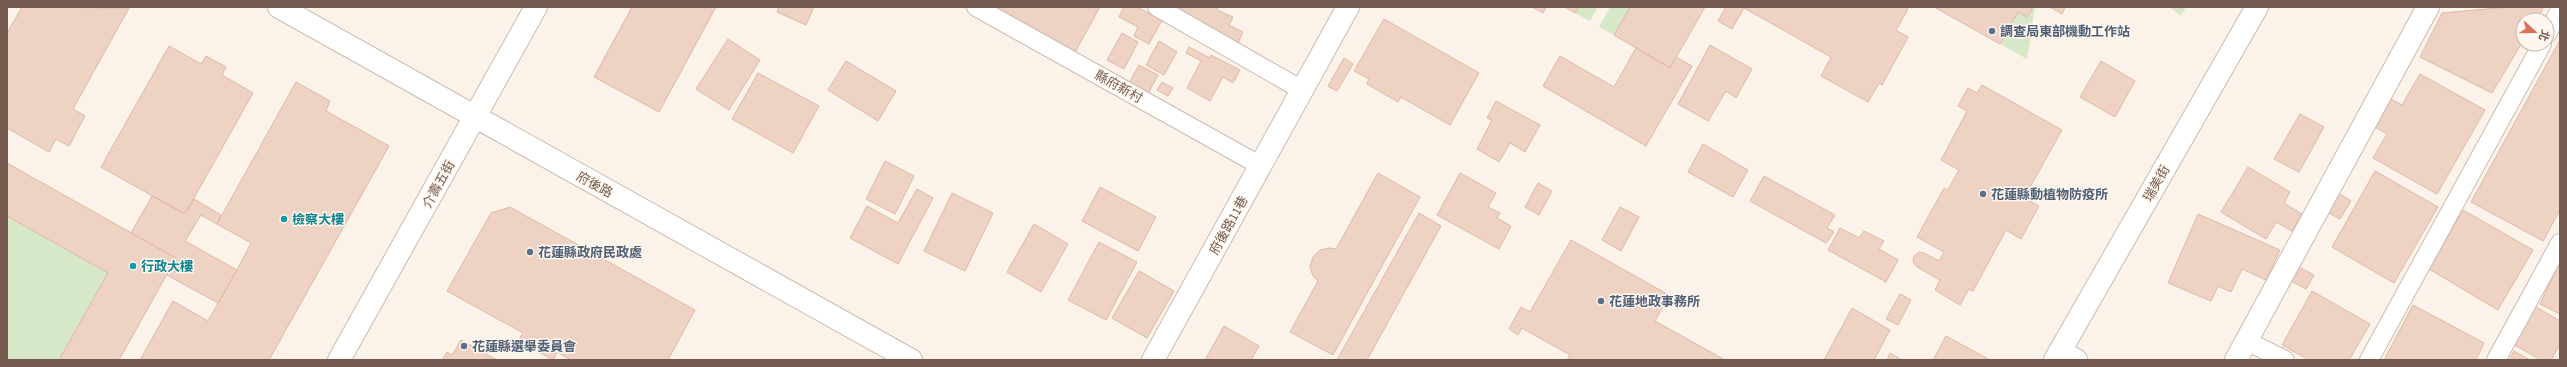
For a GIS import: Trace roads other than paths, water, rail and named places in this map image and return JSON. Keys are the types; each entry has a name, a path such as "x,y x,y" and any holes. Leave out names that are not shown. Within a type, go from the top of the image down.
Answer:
{"street":[{"name":"府後路","path":"279,7 911,360"},
{"name":"介壽五街","path":"339,360 536,7"},
{"path":"1302,90 1348,7"},
{"name":"瑞美街","path":"2064,357 2257,7"},
{"path":"2236,360 2428,7"},
{"name":"府後路11巷","path":"1153,360 1302,90"}],"lane":[{"name":"縣府新村","path":"976,7 1261,166"},
{"path":"1157,7 1302,90"},
{"path":"2555,19 2560,10"},
{"path":"2369,360 2538,52"},
{"path":"2496,360 2560,243"},
{"path":"2246,341 2285,360"}],"place":[{"name":"調查局東部機動工作站","path":"1992,31"},
{"name":"花蓮縣動植物防疫所","path":"1983,194"},
{"name":"檢察大樓","path":"284,219"},
{"name":"花蓮縣政府民政處","path":"530,252"},
{"name":"行政大樓","path":"133,266"},
{"name":"花蓮地政事務所","path":"1601,301"},
{"name":"花蓮縣選舉委員會","path":"464,346"}]}
